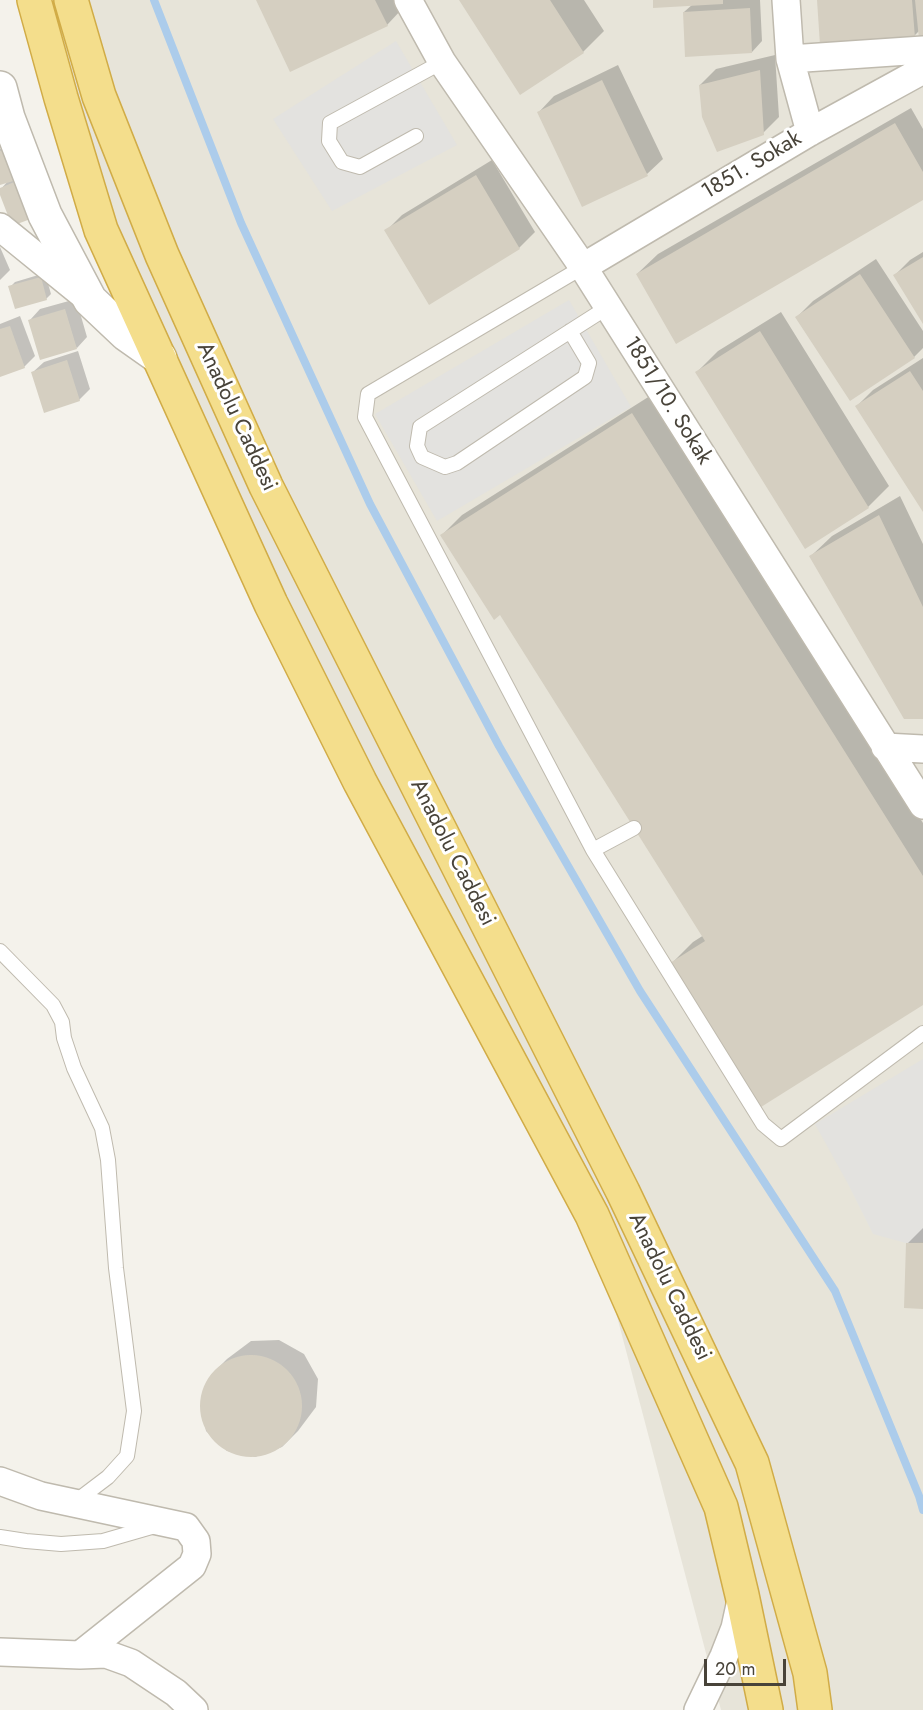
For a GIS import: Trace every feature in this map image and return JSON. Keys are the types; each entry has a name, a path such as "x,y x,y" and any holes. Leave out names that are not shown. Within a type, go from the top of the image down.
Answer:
{"highway":[{"name":"Anadolu Caddesi","path":"34,0 101,230 271,604 360,782 592,1215 720,1507 742,1595 766,1710"},
{"name":"Anadolu Caddesi","path":"70,0 99,96 162,255 266,486 623,1192 752,1463 810,1673 815,1710"}],"street":[{"name":"1851/10. Sokak","path":"408,0 442,62 583,267 923,805"},
{"path":"786,0 790,59 810,132"},
{"path":"790,59 923,50"},
{"name":"1851. Sokak","path":"583,267 810,132 923,70"},
{"path":"0,88 8,118 45,215 90,300"},
{"path":"0,227 90,300 126,334 160,358"},
{"path":"885,747 923,749"},
{"path":"0,1481 42,1496 186,1527 196,1541 197,1554 192,1566 80,1655"},
{"path":"698,1710 735,1628 742,1595"},
{"path":"0,1652 106,1654 131,1663 176,1694 194,1710"}],"lane":[{"path":"416,136 360,167 342,162 329,141 330,123 442,62"},
{"path":"583,267 368,394 365,417 593,850 763,1124 781,1138 923,1033"},
{"path":"570,331 589,363 585,377 457,463 445,467 422,457 417,446 420,427 570,331 608,307"},
{"path":"593,850 634,828"},
{"path":"0,951 53,1005 62,1022 64,1038 74,1068 102,1128 108,1160 116,1268 134,1411 127,1456 108,1477 73,1503"},
{"path":"0,1537 61,1544 102,1540 165,1523"}],"shaded area":[{"path":"46,0 923,0 923,1710 721,1710 592,1222 56,125"},
{"path":"396,41 457,145 332,211 273,119"},
{"path":"569,300 631,407 437,521 375,414"},
{"path":"923,1059 923,1242 906,1243 873,1234 815,1124"}],"building":[{"path":"256,0 375,0 388,26 290,72"},
{"path":"459,0 550,0 584,53 520,95"},
{"path":"653,0 723,0 723,4 653,8"},
{"path":"817,0 912,0 915,38 820,45"},
{"path":"915,0 923,0 923,39 919,39"},
{"path":"750,8 752,53 685,57 683,12"},
{"path":"760,70 764,135 717,152 702,117 699,85"},
{"path":"602,80 648,176 582,207 537,112"},
{"path":"895,123 923,172 923,200 676,344 636,274"},
{"path":"4,150 13,181 0,185 0,151"},
{"path":"476,175 520,249 429,305 384,230"},
{"path":"19,180 33,218 12,226 0,195 0,188"},
{"path":"923,257 923,324 893,275"},
{"path":"860,274 915,358 850,401 795,317"},
{"path":"41,277 47,300 15,309 8,286"},
{"path":"65,309 77,349 40,360 28,320"},
{"path":"10,326 25,368 0,377 0,329"},
{"path":"760,331 869,508 805,549 695,372"},
{"path":"67,360 80,401 44,413 31,372"},
{"path":"910,371 923,391 923,512 855,406"},
{"path":"632,413 923,876 923,1005 761,1107 670,963 705,941 500,615 494,620 440,535"},
{"path":"879,515 923,607 923,719 904,719 809,556"},
{"path":"906,1243 923,1243 923,1309 904,1308"},
{"path":"251,1355 271,1359 287,1370 298,1386 302,1406 298,1426 287,1442 271,1453 251,1457 231,1453 215,1442 204,1426 200,1406 204,1386 215,1370 231,1359"}],"waterway":[{"path":"154,0 241,223 370,504 499,746 640,991 835,1291 923,1510"}]}
